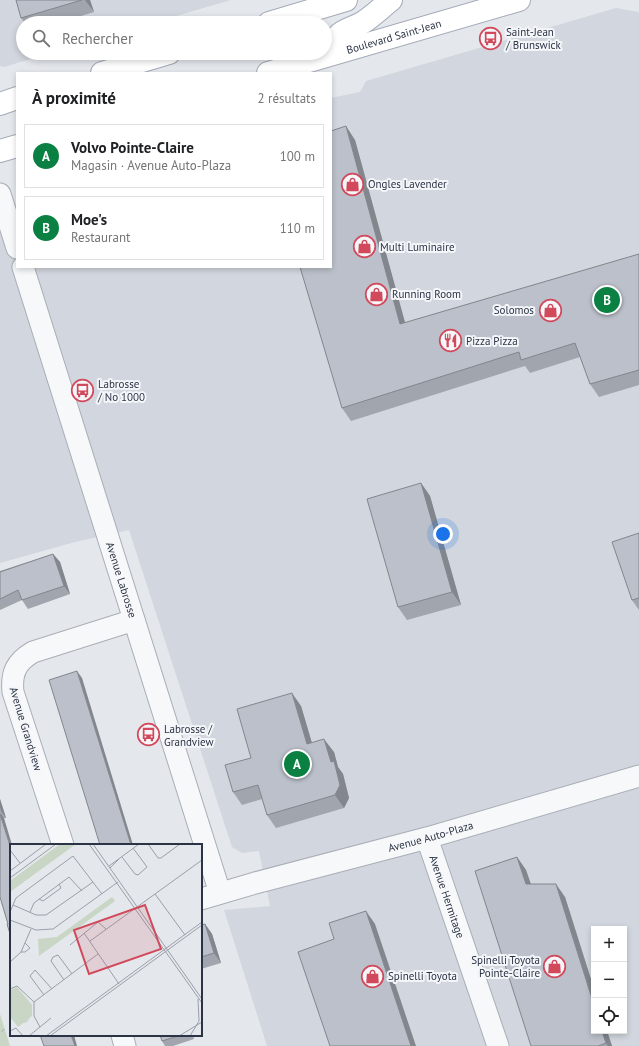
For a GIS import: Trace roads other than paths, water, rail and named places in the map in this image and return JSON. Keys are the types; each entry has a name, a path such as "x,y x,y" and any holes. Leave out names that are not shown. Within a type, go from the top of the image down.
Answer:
{"main road":[{"path":"292,16 346,0"},
{"path":"337,52 336,44 340,34 362,23 391,0"},
{"name":"Boulevard Saint-Jean","path":"332,54 519,0"},
{"path":"105,72 146,60"},
{"name":"Boulevard Saint-Jean","path":"271,72 311,60"},
{"path":"0,104 16,98"},
{"path":"0,151 16,146"}],"street":[{"path":"0,194 16,245"},
{"name":"Avenue Labrosse","path":"23,268 134,620 196,844"},
{"name":"Avenue Grandview","path":"62,844 13,692 13,675 20,661 33,652 134,620"},
{"name":"Avenue Auto-Plaza","path":"211,896 427,838 639,776"},
{"name":"Avenue Hermitage","path":"427,838 498,1046"},
{"name":"Avenue Labrosse","path":"202,864 211,896"},
{"path":"122,1036 126,1046"}],"place":[{"name":"Saint-Jean / Brunswick","path":"491,38"},
{"name":"Ongles Lavender","path":"352,184"},
{"name":"Multi Luminaire","path":"365,247"},
{"name":"Running Room","path":"376,294"},
{"name":"Moe's","path":"607,300"},
{"name":"Solomos","path":"550,310"},
{"name":"Pizza Pizza","path":"451,341"},
{"name":"Labrosse / No 1000","path":"83,390"},
{"name":"Labrosse / Grandview","path":"149,735"},
{"name":"Volvo Pointe-Claire","path":"297,764"},
{"name":"Spinelli Toyota Pointe-Claire","path":"555,966"},
{"name":"Spinelli Toyota","path":"373,976"}]}
